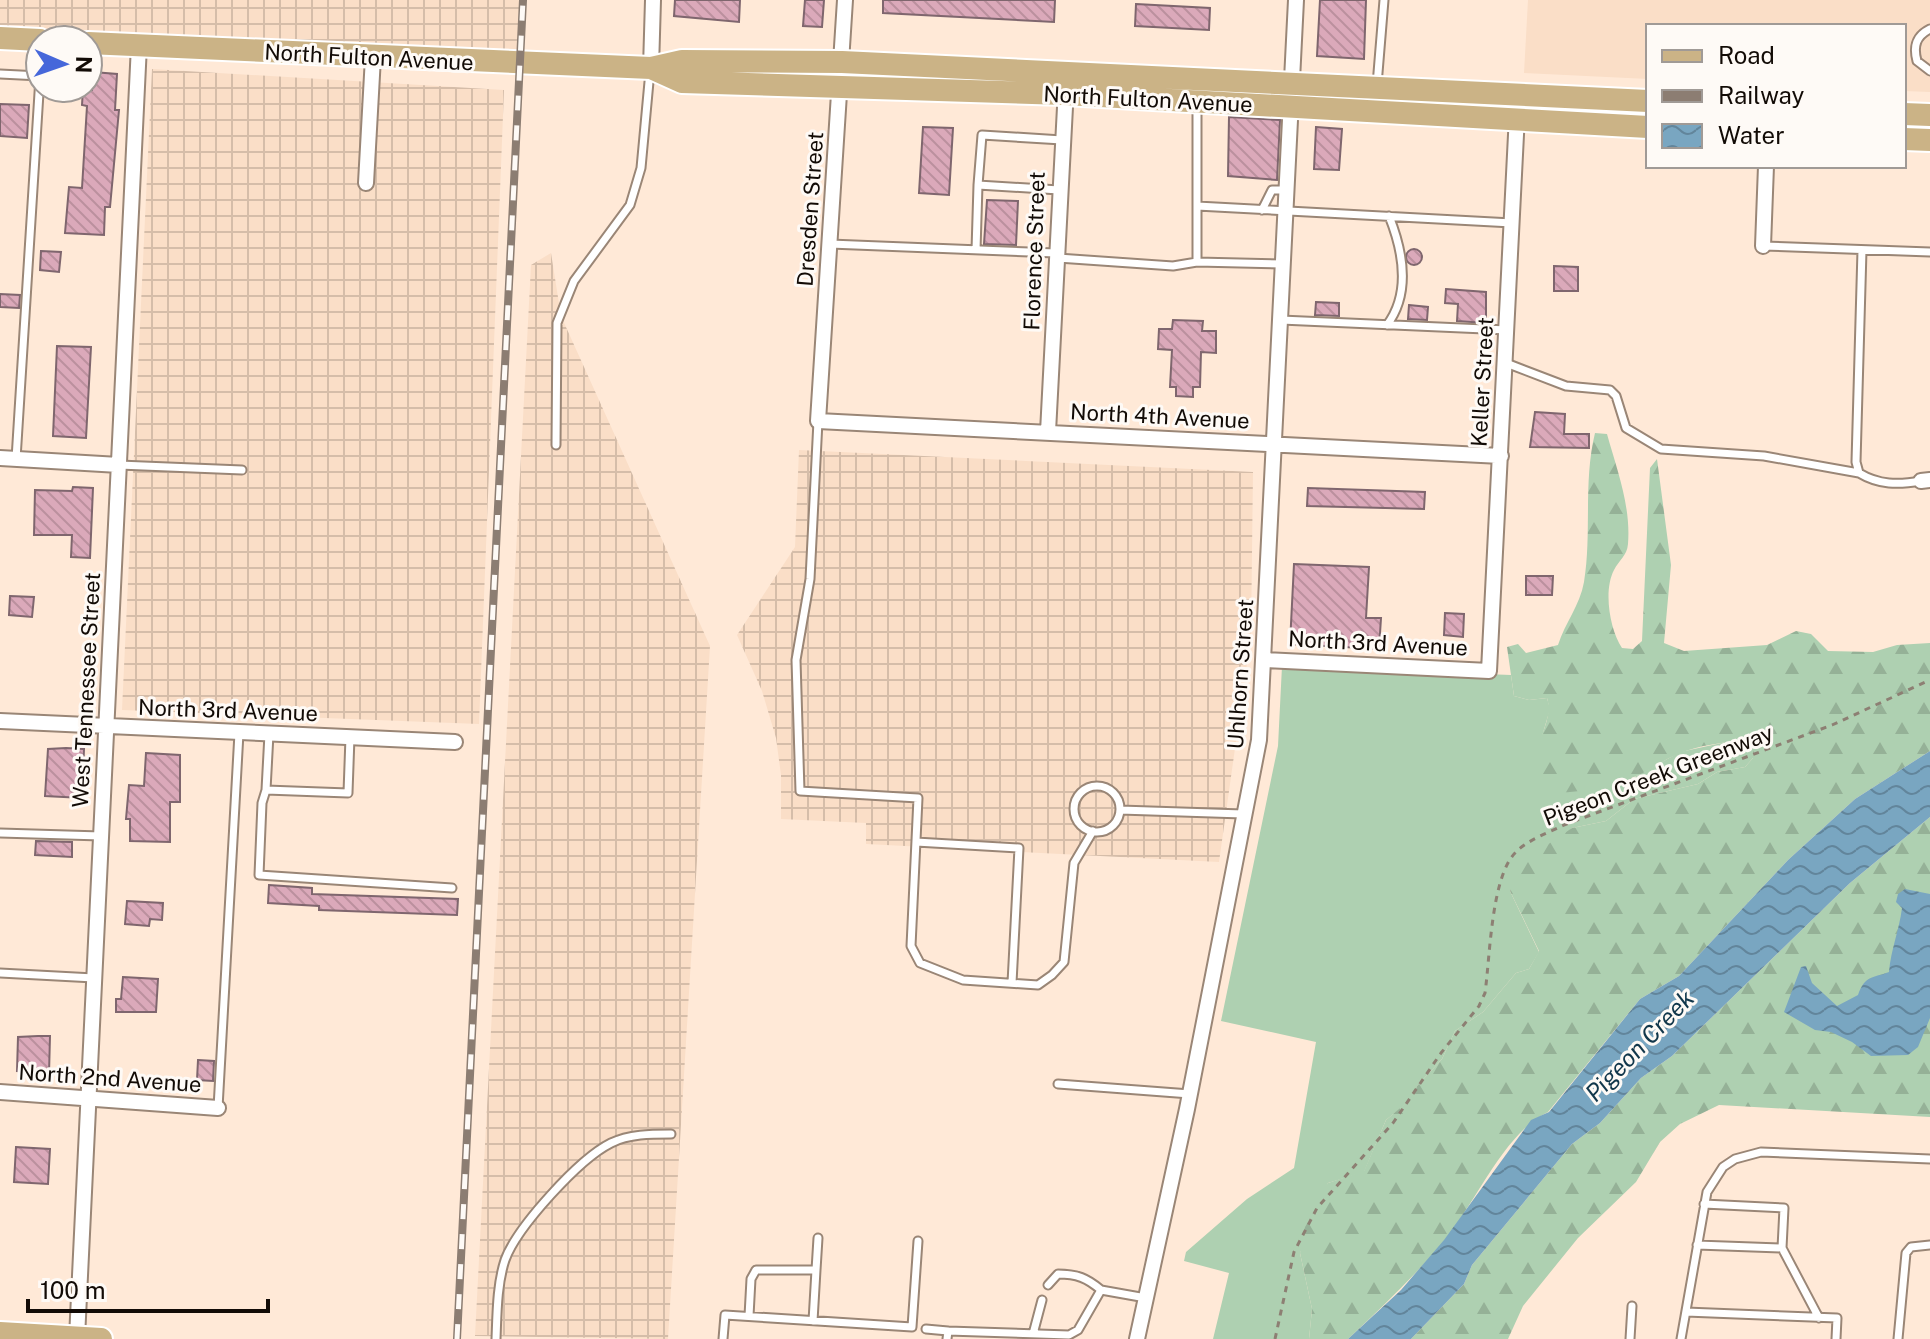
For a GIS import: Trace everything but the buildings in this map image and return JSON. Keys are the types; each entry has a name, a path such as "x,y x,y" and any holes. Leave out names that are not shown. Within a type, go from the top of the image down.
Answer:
{"main road":[{"path":"0,39 24,40"},
{"name":"North Fulton Avenue","path":"104,44 651,68 682,61 841,74 1291,95 1517,120 1646,127"},
{"name":"North Fulton Avenue","path":"1066,84 1197,102 1377,88 1646,101"},
{"path":"1906,114 1930,115"},
{"path":"1906,139 1930,140"},
{"path":"0,1333 101,1339"}],"street":[{"path":"651,68 653,0"},
{"name":"Dresden Street","path":"818,421 845,0"},
{"name":"Uhlhorn Street","path":"1137,1339 1190,1094 1259,740 1296,0"},
{"name":"West Tennessee Street","path":"77,1338 139,45"},
{"path":"366,183 373,57"},
{"name":"Florence Street","path":"1048,432 1066,84"},
{"name":"Keller Street","path":"1489,671 1518,95"},
{"path":"1763,246 1766,168"},
{"name":"North 4th Avenue","path":"818,421 1501,456"},
{"path":"0,458 119,465"},
{"name":"North 3rd Avenue","path":"1265,660 1489,671"},
{"name":"North 3rd Avenue","path":"0,721 455,742"},
{"name":"North 2nd Avenue","path":"0,1092 218,1108"}],"lane":[{"path":"1377,88 1384,0"},
{"path":"1930,29 1922,34 1915,46 1917,61 1930,71"},
{"path":"556,445 557,323 574,281 630,205 641,168 651,68"},
{"path":"0,74 24,75"},
{"path":"1197,102 1197,262"},
{"path":"16,459 38,104"},
{"path":"976,250 982,135 1062,140"},
{"path":"978,185 1059,190"},
{"path":"1262,210 1272,190 1288,190"},
{"path":"1197,206 1512,223"},
{"path":"1387,325 1401,302 1400,243 1389,216"},
{"path":"830,244 976,250 1173,266 1197,262 1283,264"},
{"path":"1763,246 1930,252"},
{"path":"1859,473 1856,462 1862,250"},
{"path":"1281,320 1507,330"},
{"path":"1506,363 1566,386 1610,390 1616,396 1626,428 1661,449 1764,456 1859,473 1896,485 1926,480"},
{"path":"818,421 810,579 796,660 800,791 918,798 911,946 920,963 963,980 1038,985 1064,962 1074,863 1093,831"},
{"path":"119,465 242,470"},
{"path":"218,1108 239,733"},
{"path":"269,734 259,875 452,888"},
{"path":"266,790 348,793 350,737"},
{"path":"1106,788 1117,797 1120,810 1112,826 1093,831 1083,826 1075,814 1076,800 1085,789 1106,788"},
{"path":"1120,810 1246,814"},
{"path":"0,833 101,836"},
{"path":"916,842 1019,848 1012,983"},
{"path":"0,973 94,978"},
{"path":"1058,1084 1190,1094"},
{"path":"496,1339 505,1261 521,1227 565,1182 610,1143 639,1134 671,1134"},
{"path":"1681,1339 1704,1204 1707,1192 1723,1167 1750,1153 1930,1159"},
{"path":"1704,1204 1784,1208 1782,1248 1819,1318"},
{"path":"813,1321 818,1238"},
{"path":"723,1339 725,1315 912,1327 918,1241"},
{"path":"1697,1245 1782,1248"},
{"path":"1898,1339 1906,1253 1911,1247 1930,1245"},
{"path":"749,1316 751,1279 756,1270 816,1270"},
{"path":"1048,1285 1058,1274 1072,1274 1087,1278 1101,1290 1146,1298"},
{"path":"926,1329 948,1335 1069,1335 1078,1330 1101,1290"},
{"path":"1033,1334 1042,1300"},
{"path":"1630,1339 1632,1306"},
{"path":"1686,1312 1837,1318 1836,1339"}],"path":[{"name":"Pigeon Creek Greenway","path":"1275,1339 1294,1252 1317,1208 1393,1123 1441,1053 1479,1006 1485,993 1502,878 1512,856 1522,846 1564,825 1832,725 1930,680"}],"shaded area":[{"path":"0,0 523,0 520,64 104,41 104,24 24,24 24,39 0,38"},
{"path":"1528,0 1930,0 1930,92 1906,91 1906,24 1646,24 1646,79 1524,73"},
{"path":"152,69 504,90 479,724 122,710"},
{"path":"551,253 561,316 710,646 668,1339 475,1336 531,265"},
{"path":"799,450 1253,472 1251,635 1219,862 866,844 866,823 781,819 781,775 776,738 762,691 737,635 795,547"}],"green space":[{"path":"1595,433 1607,434 1627,516 1627,548 1614,570 1609,589 1611,621 1622,648 1633,649 1642,641 1650,468 1657,459 1671,565 1664,643 1684,651 1767,645 1796,631 1811,634 1828,651 1873,652 1897,645 1930,643 1930,751 1855,799 1788,860 1679,976 1640,999 1548,1112 1532,1122 1504,1152 1444,1241 1348,1339 1309,1339 1312,1309 1300,1253 1308,1210 1328,1183 1364,1171 1386,1120 1413,1097 1417,1086 1442,1059 1455,1031 1483,1012 1516,973 1529,969 1539,951 1510,891 1525,860 1572,828 1606,821 1634,799 1698,784 1717,772 1745,767 1753,758 1753,747 1745,739 1686,751 1634,777 1597,788 1553,792 1535,782 1533,762 1547,719 1547,698 1529,700 1514,696 1507,647 1518,644 1526,653 1558,645 1579,598 1586,564 1589,470"},
{"path":"1282,666 1511,675 1514,696 1529,700 1547,698 1550,709 1533,767 1633,778 1680,752 1745,738 1753,747 1753,758 1745,767 1717,772 1698,784 1634,799 1606,821 1572,828 1510,891 1539,952 1529,969 1516,973 1483,1012 1455,1031 1442,1059 1417,1086 1414,1097 1386,1120 1364,1172 1328,1183 1300,1253 1312,1309 1309,1339 1213,1339 1229,1273 1184,1261 1186,1252 1247,1199 1294,1168 1316,1042 1221,1021 1278,746"},
{"path":"1930,817 1930,1117 1719,1105 1680,1124 1660,1142 1636,1182 1578,1238 1523,1306 1508,1339 1411,1339 1464,1284 1472,1265 1572,1144 1600,1123 1641,1078 1672,1056 1850,883"}],"water":[{"name":"Pigeon Creek","path":"1930,751 1930,817 1850,883 1672,1056 1641,1078 1600,1123 1572,1144 1472,1265 1464,1284 1411,1339 1348,1339 1401,1290 1444,1240 1531,1120 1549,1112 1640,999 1679,976 1788,860 1855,799"},
{"path":"1905,889 1930,894 1930,1018 1918,1047 1908,1055 1871,1056 1852,1042 1831,1032 1815,1030 1784,1012 1801,967 1806,966 1812,983 1837,1006 1858,995 1870,978 1889,972 1902,908 1896,902 1898,894"}],"railway":[{"path":"457,1339 523,0"}]}
